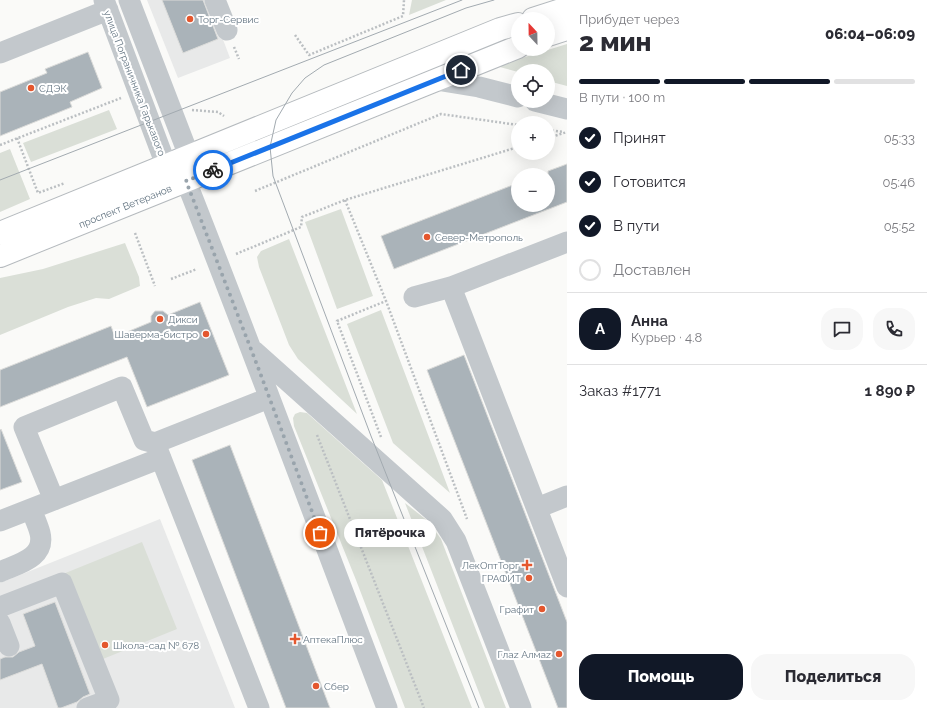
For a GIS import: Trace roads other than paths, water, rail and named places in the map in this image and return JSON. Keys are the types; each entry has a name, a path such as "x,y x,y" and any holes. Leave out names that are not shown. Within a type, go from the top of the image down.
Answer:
{"main road":[{"path":"555,12 567,8"},
{"path":"0,233 500,29 511,26"},
{"path":"555,33 567,29"},
{"name":"проспект Ветеранов","path":"0,256 511,50"}],"street":[{"path":"128,0 189,156 186,181 251,348 387,708"},
{"path":"215,0 227,30"},
{"path":"0,53 106,5"},
{"name":"улица Пограничника Гарькавого","path":"106,5 166,165 186,181"},
{"path":"436,80 479,87 511,95"},
{"path":"555,106 567,109"},
{"path":"414,297 451,287 567,242"},
{"path":"451,287 567,587"},
{"path":"251,348 442,519 456,542 520,708"},
{"path":"54,500 24,427 122,387 144,440 158,450 259,708"},
{"path":"0,521 54,500 270,398"},
{"path":"537,508 567,496"},
{"path":"0,572 28,560 37,554 41,542 40,532 31,509"},
{"path":"0,607 62,583 109,700 87,708"},
{"path":"0,623 9,646"}],"tram line":[{"path":"0,180 462,0"},
{"path":"479,708 371,436 273,176 270,147 276,120 292,93 305,78 324,65 466,8 494,0"}],"place":[{"name":"Торг-Сервис","path":"190,19"},
{"name":"СДЭК","path":"31,88"},
{"name":"Север-Метрополь","path":"427,237"},
{"name":"Дикси","path":"160,319"},
{"name":"Шаверма-бистро","path":"206,334"},
{"name":"Пятёрочка","path":"320,533"},
{"name":"ЛекОптТорг","path":"527,565"},
{"name":"ГРАФИТ","path":"529,578"},
{"name":"Графит","path":"542,609"},
{"name":"АптекаПлюс","path":"295,639"},
{"name":"Школа-сад № 678","path":"105,645"},
{"name":"Глаz Алмаz","path":"559,654"},
{"name":"Сбер","path":"316,686"}]}
